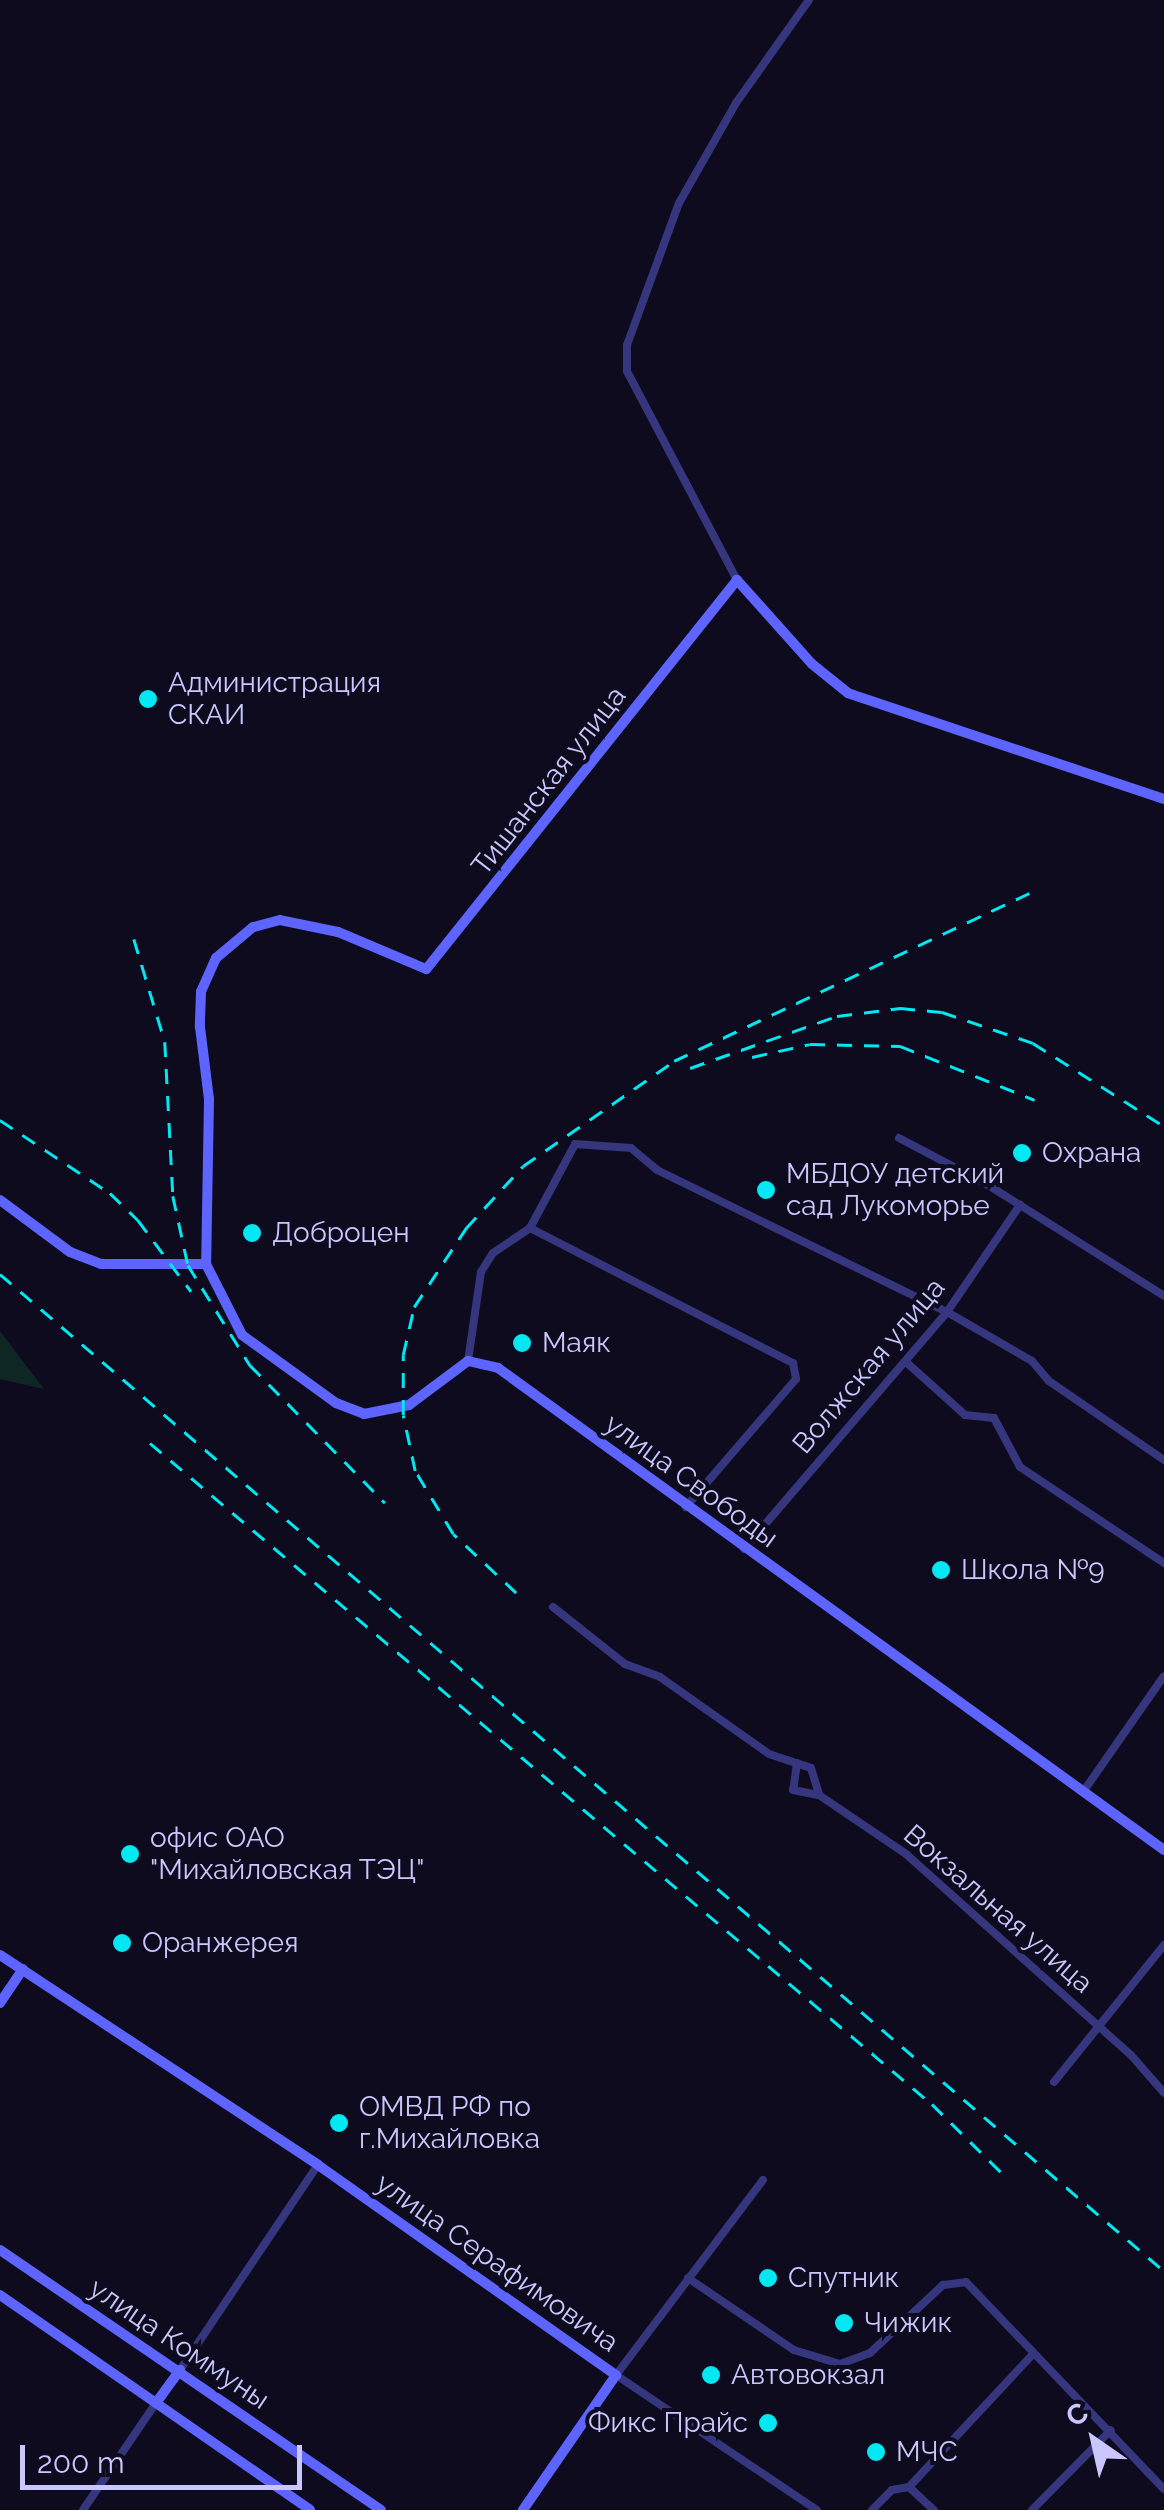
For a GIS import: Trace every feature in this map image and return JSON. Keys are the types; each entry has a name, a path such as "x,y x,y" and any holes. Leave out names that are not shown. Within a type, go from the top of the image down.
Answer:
{"street":[{"path":"809,0 736,103 679,203 627,345 627,371 737,580 848,693 1164,799"},
{"name":"Тишанская улица","path":"206,1264 212,1207 201,992 216,958 252,927 306,921 426,970 737,580"},
{"path":"898,1138 1020,1205 1164,1296"},
{"path":"0,1200 70,1252 102,1264 206,1264 242,1335 336,1404 364,1414 409,1405 468,1361 482,1272 493,1253 530,1228 575,1144 631,1148 657,1170 947,1312 1032,1361 1048,1381 1164,1460"},
{"name":"Волжская улица","path":"744,1549 947,1312 1020,1205"},
{"path":"530,1228 798,1368 796,1379 686,1507"},
{"name":"улица Свободы","path":"468,1361 498,1368 1164,1850"},
{"path":"906,1362 965,1415 994,1418 1020,1467 1164,1563"},
{"path":"553,1608 625,1664 660,1676 769,1754 797,1763 794,1790 819,1795"},
{"path":"1082,1792 1164,1676"},
{"name":"Вокзальная улица","path":"797,1763 811,1768 819,1795 906,1854 1099,2026 1164,2093"},
{"path":"1054,2082 1164,1945"},
{"name":"улица Серафимовича","path":"0,1954 318,2165 616,2375 817,2510"},
{"path":"0,2003 23,1970"},
{"path":"83,2510 318,2165"},
{"path":"524,2510 616,2375 763,2180"},
{"name":"улица Коммуны","path":"0,2250 381,2510"},
{"path":"688,2278 794,2350 851,2363 942,2285 966,2282 1164,2489"},
{"path":"0,2296 310,2510"},
{"path":"872,2510 892,2490 908,2488 1033,2354"},
{"path":"1032,2510 1111,2430"},
{"path":"908,2488 934,2510"}],"green space":[{"path":"0,1331 44,1389 0,1379"}],"railway":[{"path":"516,1593 453,1534 415,1471 403,1415 403,1355 414,1307 466,1228 523,1166 674,1061 1038,889"},
{"path":"134,939 165,1042 173,1196 188,1265 250,1365 385,1503"},
{"path":"690,1068 837,1016 900,1008 942,1012 1033,1043 1164,1126"},
{"path":"752,1057 810,1044 900,1046 1035,1100"},
{"path":"0,1120 110,1193 138,1220 191,1291"},
{"path":"0,1274 1164,2271"},
{"path":"150,1443 932,2104 1007,2178"}],"place":[{"name":"Администрация СКАИ","path":"148,699"},
{"name":"Охрана","path":"1022,1153"},
{"name":"МБДОУ детский сад Лукоморье","path":"766,1190"},
{"name":"Доброцен","path":"252,1233"},
{"name":"Mаяк","path":"522,1343"},
{"name":"Школа №9","path":"941,1570"},
{"name":"офис ОАО \"Михайловская ТЭЦ\"","path":"130,1854"},
{"name":"Оранжерея","path":"122,1943"},
{"name":"ОМВД РФ по г.Михайловка","path":"339,2123"},
{"name":"Спутник","path":"768,2278"},
{"name":"Чижик","path":"844,2323"},
{"name":"Автовокзал","path":"711,2375"},
{"name":"Фикс Прайс","path":"768,2423"},
{"name":"МЧС","path":"876,2452"}]}
